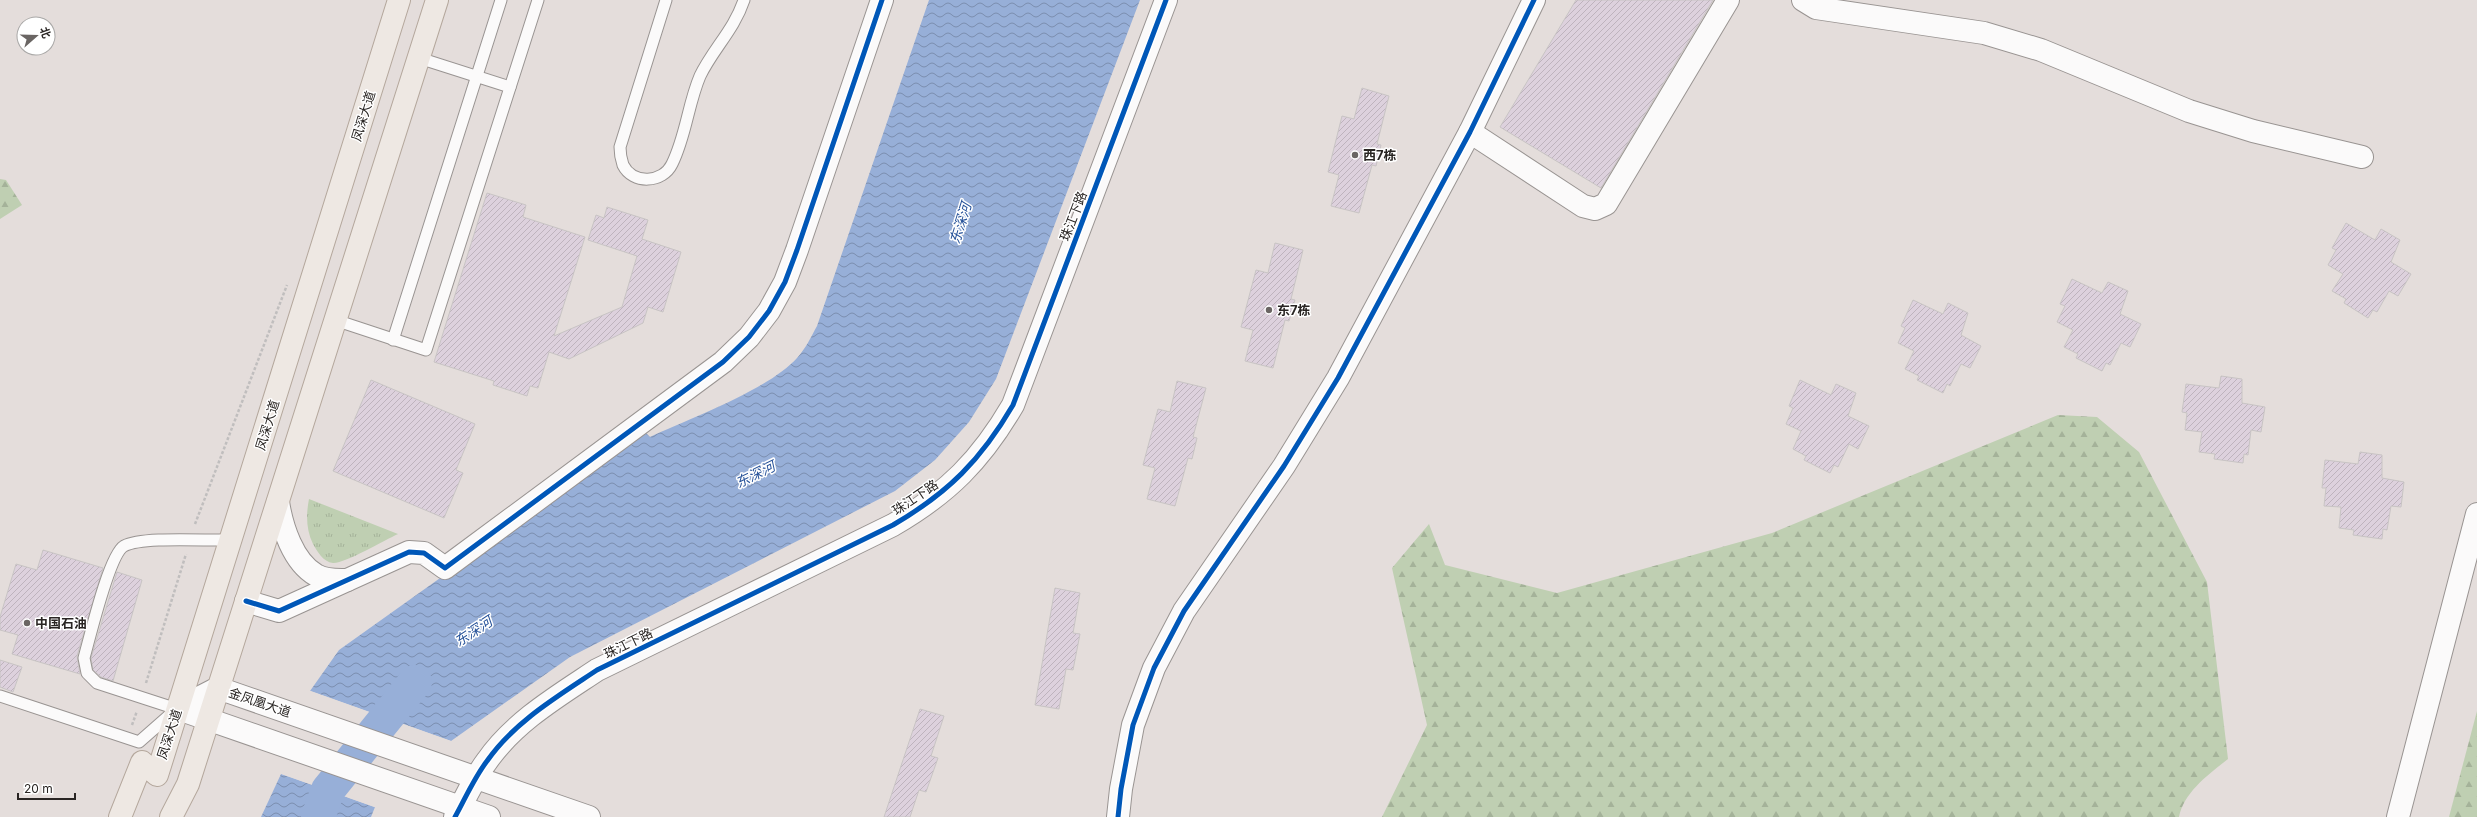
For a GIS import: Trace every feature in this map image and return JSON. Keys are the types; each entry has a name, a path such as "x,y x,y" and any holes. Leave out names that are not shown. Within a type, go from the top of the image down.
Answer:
{"main road":[{"name":"凤深大道","path":"120,817 142,762 156,775 231,540 399,0"},
{"path":"171,817 188,784 437,0"}],"street":[{"path":"246,601 279,611 414,551 424,553 445,568 722,362 749,338 769,311 797,250 882,0"},
{"name":"珠江下路","path":"458,812 487,761 527,718 597,670 893,525 923,507 950,486 975,462 996,435 1013,405 1166,0"},
{"path":"1118,817 1121,789 1133,725 1154,668 1184,612 1284,466 1338,378 1470,132 1534,0"},
{"path":"1470,132 1583,206 1595,209 1606,204 1728,0"},
{"path":"1803,0 1816,8 1854,0"},
{"path":"1831,6 1984,33 2041,50 2196,113 2253,131 2362,157"},
{"path":"278,502 280,516 290,542 306,567 317,576 330,580 347,580"},
{"path":"2398,817 2477,514"},
{"name":"金凤凰大道","path":"177,709 218,688 262,702 442,767 589,817"},
{"path":"177,709 251,733 432,798 458,812 489,817"}],"lane":[{"path":"394,340 501,0"},
{"path":"335,320 426,350 538,0"},
{"path":"666,0 620,147 623,165 629,174 648,180 659,177 672,164 699,78 709,59 726,38 739,15 744,0"},
{"path":"419,58 510,88"},
{"path":"177,709 97,683 87,673 84,658 112,561 123,546 140,541 231,540"},
{"path":"0,696 138,742 177,709"}],"path":[{"path":"128,739 196,519 287,284"}],"green space":[{"path":"0,179 6,180 22,205 0,219"},
{"path":"2058,415 2097,417 2139,452 2207,582 2228,759 2198,784 2186,800 2179,817 1382,817 1427,725 1392,568 1429,524 1445,565 1557,593 1772,533"},
{"path":"309,499 398,534 346,560 333,563 326,561 315,547 309,533 307,510"},
{"path":"2477,711 2477,817 2449,817"}],"water":[{"path":"929,0 1140,0 996,379 969,422 935,460 895,491 570,657 451,741 310,691 339,650 645,432 650,437 749,392 784,370 797,358 806,346 817,326"},
{"path":"281,774 375,807 371,817 261,817"}],"pier":[{"path":"308,690 451,741 450,743 310,693"},
{"path":"282,772 376,805 377,808 279,773"}],"building":[{"path":"1576,0 1713,0 1601,188 1500,127"},
{"name":"西7栋","path":"1362,88 1389,96 1377,144 1381,145 1376,166 1372,165 1359,213 1331,206 1339,175 1328,172 1342,116 1354,119"},
{"path":"487,193 526,205 523,217 585,237 554,336 622,307 637,256 588,240 596,215 604,218 607,207 648,220 642,239 681,252 663,312 648,307 643,323 569,359 549,352 538,388 530,386 527,396 493,385 494,381 434,362"},
{"path":"2346,223 2375,240 2381,229 2400,240 2391,262 2411,274 2398,296 2389,291 2377,312 2373,310 2368,318 2344,303 2346,299 2332,291 2343,274 2328,265 2336,250 2332,248"},
{"name":"东7栋","path":"1275,243 1303,250 1291,299 1295,300 1289,321 1285,320 1273,368 1245,361 1253,330 1241,327 1256,270 1268,273"},
{"path":"2072,279 2102,293 2108,282 2128,291 2120,314 2141,324 2130,347 2121,343 2110,365 2106,363 2102,371 2076,358 2078,354 2064,347 2073,330 2057,322 2065,306 2060,304"},
{"path":"1913,300 1943,314 1948,303 1968,313 1961,335 1981,346 1970,368 1961,364 1950,386 1947,384 1943,393 1917,380 1919,376 1905,369 1914,351 1898,343 1905,328 1901,326"},
{"path":"2221,376 2242,379 2242,403 2265,407 2261,432 2251,430 2248,455 2244,454 2243,463 2214,459 2215,454 2199,452 2202,432 2185,430 2187,413 2182,412 2186,384 2219,388"},
{"path":"371,380 475,424 456,470 463,473 444,518 333,471"},
{"path":"1800,380 1831,395 1836,384 1856,393 1848,416 1869,426 1858,449 1849,444 1838,467 1834,465 1830,473 1804,460 1806,456 1793,449 1801,431 1786,424 1793,408 1789,406"},
{"path":"1177,381 1206,388 1193,437 1197,438 1192,459 1188,458 1175,506 1147,499 1155,468 1143,465 1158,409 1170,412"},
{"path":"2360,452 2382,455 2382,478 2404,482 2401,507 2391,506 2387,530 2383,529 2382,539 2353,535 2354,530 2339,528 2341,507 2324,506 2326,488 2322,488 2325,460 2358,464"},
{"path":"43,550 103,568 77,656 80,674 12,654 18,635 0,630 0,617 16,564 37,570"},
{"path":"117,572 142,580 113,681 101,677 93,670 91,658"},
{"path":"1055,588 1080,593 1073,633 1080,634 1073,670 1066,669 1059,709 1035,705"},
{"path":"0,660 22,667 13,692 0,687"},
{"path":"920,709 944,716 931,756 938,758 926,792 919,790 910,817 884,817"}],"waterway":[{"name":"东深河","path":"318,817 328,790 415,682"}],"cycle path":[{"path":"246,601 279,611 409,552 424,553 445,568 723,362 749,337 769,311 785,282 882,0"},
{"path":"455,817 478,774 498,747 523,722 552,700 597,670 893,525 913,513 962,474 1001,425 1013,405 1166,0"},
{"path":"1118,817 1121,789 1133,725 1154,668 1184,611 1284,466 1338,378 1470,132 1534,0"}],"place":[{"name":"西7栋","path":"1355,155"},
{"name":"东7栋","path":"1269,310"},
{"name":"中国石油","path":"27,623"}]}
